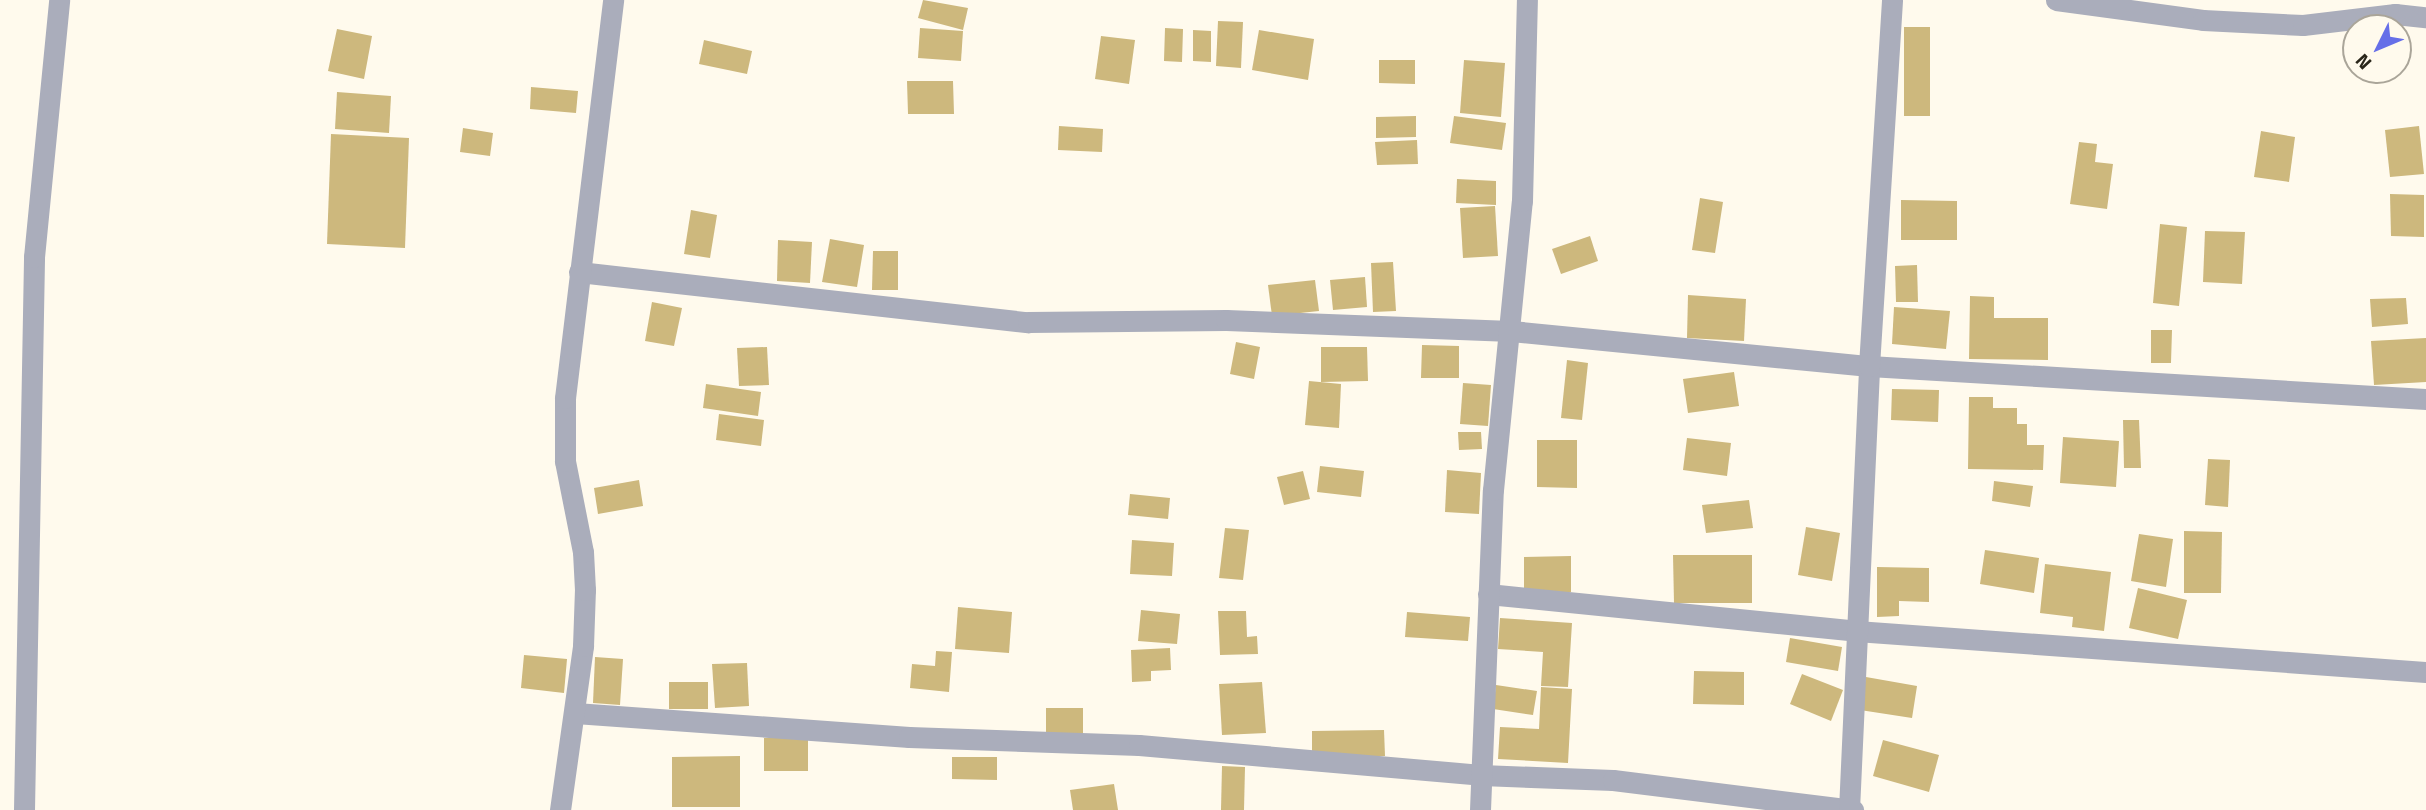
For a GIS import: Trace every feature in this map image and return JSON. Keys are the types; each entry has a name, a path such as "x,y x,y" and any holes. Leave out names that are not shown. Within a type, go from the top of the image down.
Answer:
{"street":[{"path":"24,810 34,257 59,0"},
{"path":"560,810 575,713 585,590 583,552 565,461 565,436 579,272 613,0"},
{"path":"1480,810 1493,490 1522,201 1527,0"},
{"path":"575,713 909,737 1139,745 1481,775 1613,780 1851,810 1856,631 1869,366 1892,0"},
{"path":"2056,0 2203,20 2302,25 2395,14 2426,17"},
{"path":"579,272 1028,322 1226,320 1511,331 1869,366 2426,399"},
{"path":"1488,594 1856,631 2426,672"}],"building":[{"path":"923,0 968,8 963,30 918,18"},
{"path":"1218,21 1243,22 1241,68 1216,66"},
{"path":"1904,27 1930,27 1930,116 1904,116"},
{"path":"920,28 963,31 961,61 918,58"},
{"path":"1165,28 1183,29 1182,62 1164,61"},
{"path":"337,29 372,36 364,79 328,71"},
{"path":"1193,30 1211,31 1211,62 1193,61"},
{"path":"1259,30 1314,39 1308,80 1252,70"},
{"path":"1101,36 1135,40 1129,84 1095,79"},
{"path":"704,40 752,51 747,74 699,64"},
{"path":"1379,60 1415,60 1415,84 1379,83"},
{"path":"1464,60 1505,63 1501,117 1460,113"},
{"path":"907,81 953,81 954,114 908,114"},
{"path":"531,87 578,91 576,113 530,109"},
{"path":"337,92 391,96 389,133 335,129"},
{"path":"1416,116 1416,137 1376,138 1376,117"},
{"path":"1454,116 1506,123 1502,150 1450,143"},
{"path":"1059,126 1103,129 1102,152 1058,150"},
{"path":"2419,126 2424,174 2390,177 2385,130"},
{"path":"463,128 493,133 490,156 460,152"},
{"path":"2261,131 2295,137 2289,182 2254,177"},
{"path":"331,134 409,138 405,248 327,244"},
{"path":"1417,140 1418,164 1377,165 1375,142"},
{"path":"2079,142 2097,144 2095,162 2113,164 2107,209 2070,204"},
{"path":"1457,179 1496,181 1496,205 1456,203"},
{"path":"2390,194 2424,195 2424,237 2391,236"},
{"path":"1700,198 1723,202 1715,253 1692,250"},
{"path":"1901,200 1957,201 1957,240 1901,240"},
{"path":"1495,206 1498,256 1463,258 1460,208"},
{"path":"691,210 717,215 710,258 684,254"},
{"path":"2160,224 2187,227 2179,306 2153,303"},
{"path":"2205,231 2245,232 2242,284 2203,282"},
{"path":"1590,236 1598,261 1561,274 1552,249"},
{"path":"830,239 864,245 857,287 822,282"},
{"path":"778,240 812,242 810,283 777,281"},
{"path":"873,251 898,251 898,290 872,290"},
{"path":"1393,262 1396,311 1373,312 1371,263"},
{"path":"1917,265 1918,302 1896,302 1895,266"},
{"path":"1365,277 1367,307 1333,310 1330,280"},
{"path":"1315,280 1319,311 1272,316 1268,285"},
{"path":"1688,295 1746,299 1744,341 1687,338"},
{"path":"1970,296 1994,297 1994,318 2048,318 2048,360 1969,359"},
{"path":"2406,298 2408,324 2372,327 2370,299"},
{"path":"652,302 682,308 674,346 645,341"},
{"path":"1894,307 1950,311 1946,349 1892,344"},
{"path":"2151,330 2172,330 2171,363 2151,363"},
{"path":"2426,338 2426,382 2374,385 2371,341"},
{"path":"1236,342 1260,347 1254,379 1230,374"},
{"path":"1422,345 1459,346 1459,378 1421,378"},
{"path":"767,347 769,385 739,386 737,348"},
{"path":"1321,347 1367,347 1368,381 1321,382"},
{"path":"1567,360 1588,363 1582,420 1561,418"},
{"path":"1734,372 1739,406 1688,413 1683,379"},
{"path":"1309,381 1341,384 1339,428 1305,425"},
{"path":"1463,383 1491,385 1488,426 1460,424"},
{"path":"706,384 761,392 758,416 703,408"},
{"path":"1892,389 1939,390 1938,422 1891,420"},
{"path":"1969,397 1993,397 1993,408 2017,408 2017,424 2027,424 2027,445 2044,445 2043,470 1968,469"},
{"path":"719,414 764,420 761,446 716,440"},
{"path":"2123,420 2139,420 2141,468 2124,468"},
{"path":"1458,432 1481,432 1482,449 1459,450"},
{"path":"2063,437 2119,441 2116,487 2060,483"},
{"path":"1687,438 1731,443 1727,476 1683,470"},
{"path":"1537,440 1577,440 1577,488 1537,487"},
{"path":"2208,459 2230,460 2228,507 2205,505"},
{"path":"1320,466 1364,471 1361,497 1317,492"},
{"path":"1447,470 1481,473 1479,514 1445,512"},
{"path":"1303,471 1310,499 1284,505 1277,477"},
{"path":"639,480 643,506 598,514 594,488"},
{"path":"1994,481 2033,486 2030,507 1992,501"},
{"path":"1130,494 1170,498 1168,519 1128,515"},
{"path":"1749,500 1753,528 1706,533 1702,505"},
{"path":"1806,527 1840,533 1832,581 1798,575"},
{"path":"1225,528 1249,530 1243,580 1219,578"},
{"path":"2184,531 2222,532 2221,593 2184,593"},
{"path":"2139,534 2173,539 2166,587 2131,581"},
{"path":"1132,540 1174,543 1172,576 1130,574"},
{"path":"1985,550 2039,558 2034,593 1980,584"},
{"path":"1673,555 1752,555 1752,603 1674,603"},
{"path":"1571,556 1571,592 1524,592 1524,557"},
{"path":"2045,564 2111,572 2104,631 2072,627 2073,617 2040,613"},
{"path":"1877,567 1929,568 1929,602 1899,601 1899,616 1877,617"},
{"path":"2138,588 2187,600 2178,639 2129,628"},
{"path":"958,607 1012,612 1009,653 955,649"},
{"path":"1141,610 1180,614 1177,644 1138,641"},
{"path":"1218,611 1246,611 1247,637 1257,636 1258,654 1220,655"},
{"path":"1407,612 1470,617 1468,641 1405,637"},
{"path":"1500,618 1572,623 1568,687 1541,686 1543,652 1498,649"},
{"path":"1790,638 1842,647 1838,671 1786,662"},
{"path":"1170,648 1171,670 1151,671 1151,681 1132,682 1131,650"},
{"path":"936,651 952,652 949,692 910,688 912,664 935,666"},
{"path":"524,655 567,659 564,693 521,688"},
{"path":"595,657 623,659 620,705 593,703"},
{"path":"747,663 749,706 715,708 712,664"},
{"path":"1694,671 1744,672 1744,705 1693,704"},
{"path":"1802,674 1843,690 1831,721 1790,704"},
{"path":"1866,677 1917,686 1912,718 1860,710"},
{"path":"669,682 708,682 708,709 669,709"},
{"path":"1262,682 1266,733 1222,735 1219,684"},
{"path":"1496,685 1537,691 1533,715 1493,709"},
{"path":"1541,687 1572,689 1568,763 1498,759 1500,727 1539,729"},
{"path":"1046,708 1083,708 1083,735 1046,735"},
{"path":"1384,730 1385,756 1312,757 1312,731"},
{"path":"764,738 808,738 808,771 764,771"},
{"path":"1883,740 1939,755 1929,792 1873,776"},
{"path":"740,756 740,807 672,807 672,757"},
{"path":"952,757 997,757 997,780 952,779"},
{"path":"1222,766 1245,767 1244,810 1221,810"},
{"path":"1114,784 1118,810 1073,810 1070,790"}]}
